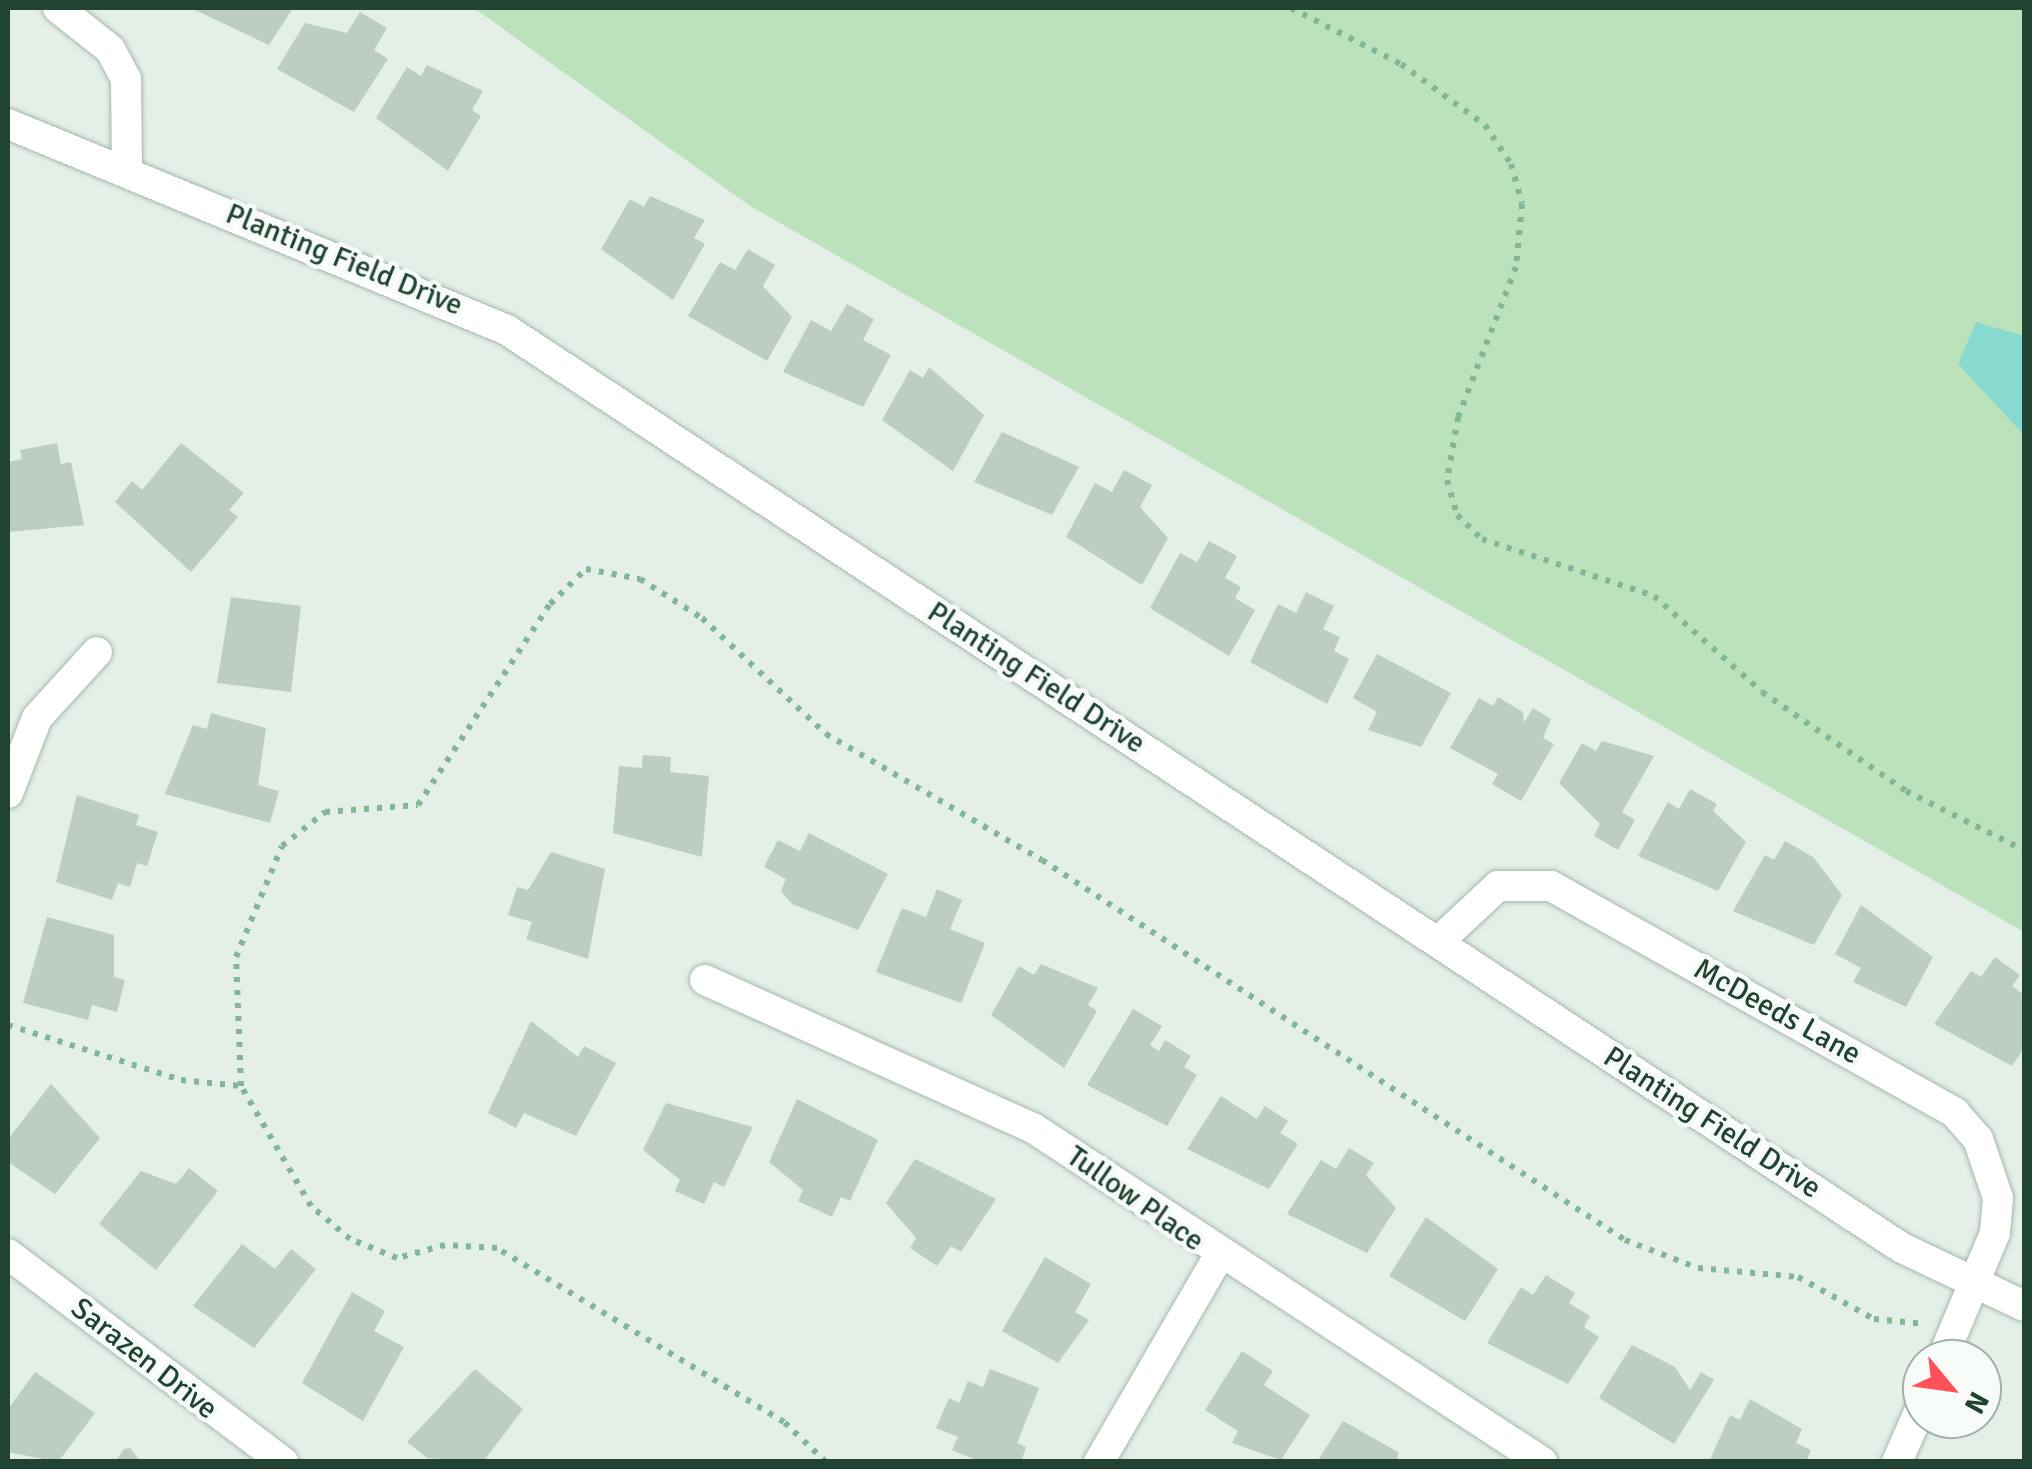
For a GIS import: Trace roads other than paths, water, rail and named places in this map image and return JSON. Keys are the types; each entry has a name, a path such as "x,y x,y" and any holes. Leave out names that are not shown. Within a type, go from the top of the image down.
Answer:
{"street":[{"path":"58,8 110,48 126,79 127,172"},
{"name":"Planting Field Drive","path":"8,124 506,330 1438,942 1975,1286 2024,1306"},
{"path":"8,794 36,718 97,652"},
{"name":"McDeeds Lane","path":"1438,942 1498,886 1552,886 1940,1102 1978,1139 1993,1169 1995,1233 1951,1339"},
{"name":"Tullow Place","path":"705,980 1033,1128 1219,1256 1542,1462"},
{"name":"Sarazen Drive","path":"8,1254 283,1462"},
{"path":"1099,1462 1219,1256"},
{"path":"1897,1462 1907,1439"}],"water":[{"path":"1976,322 2024,336 2024,435 1958,364"}]}
